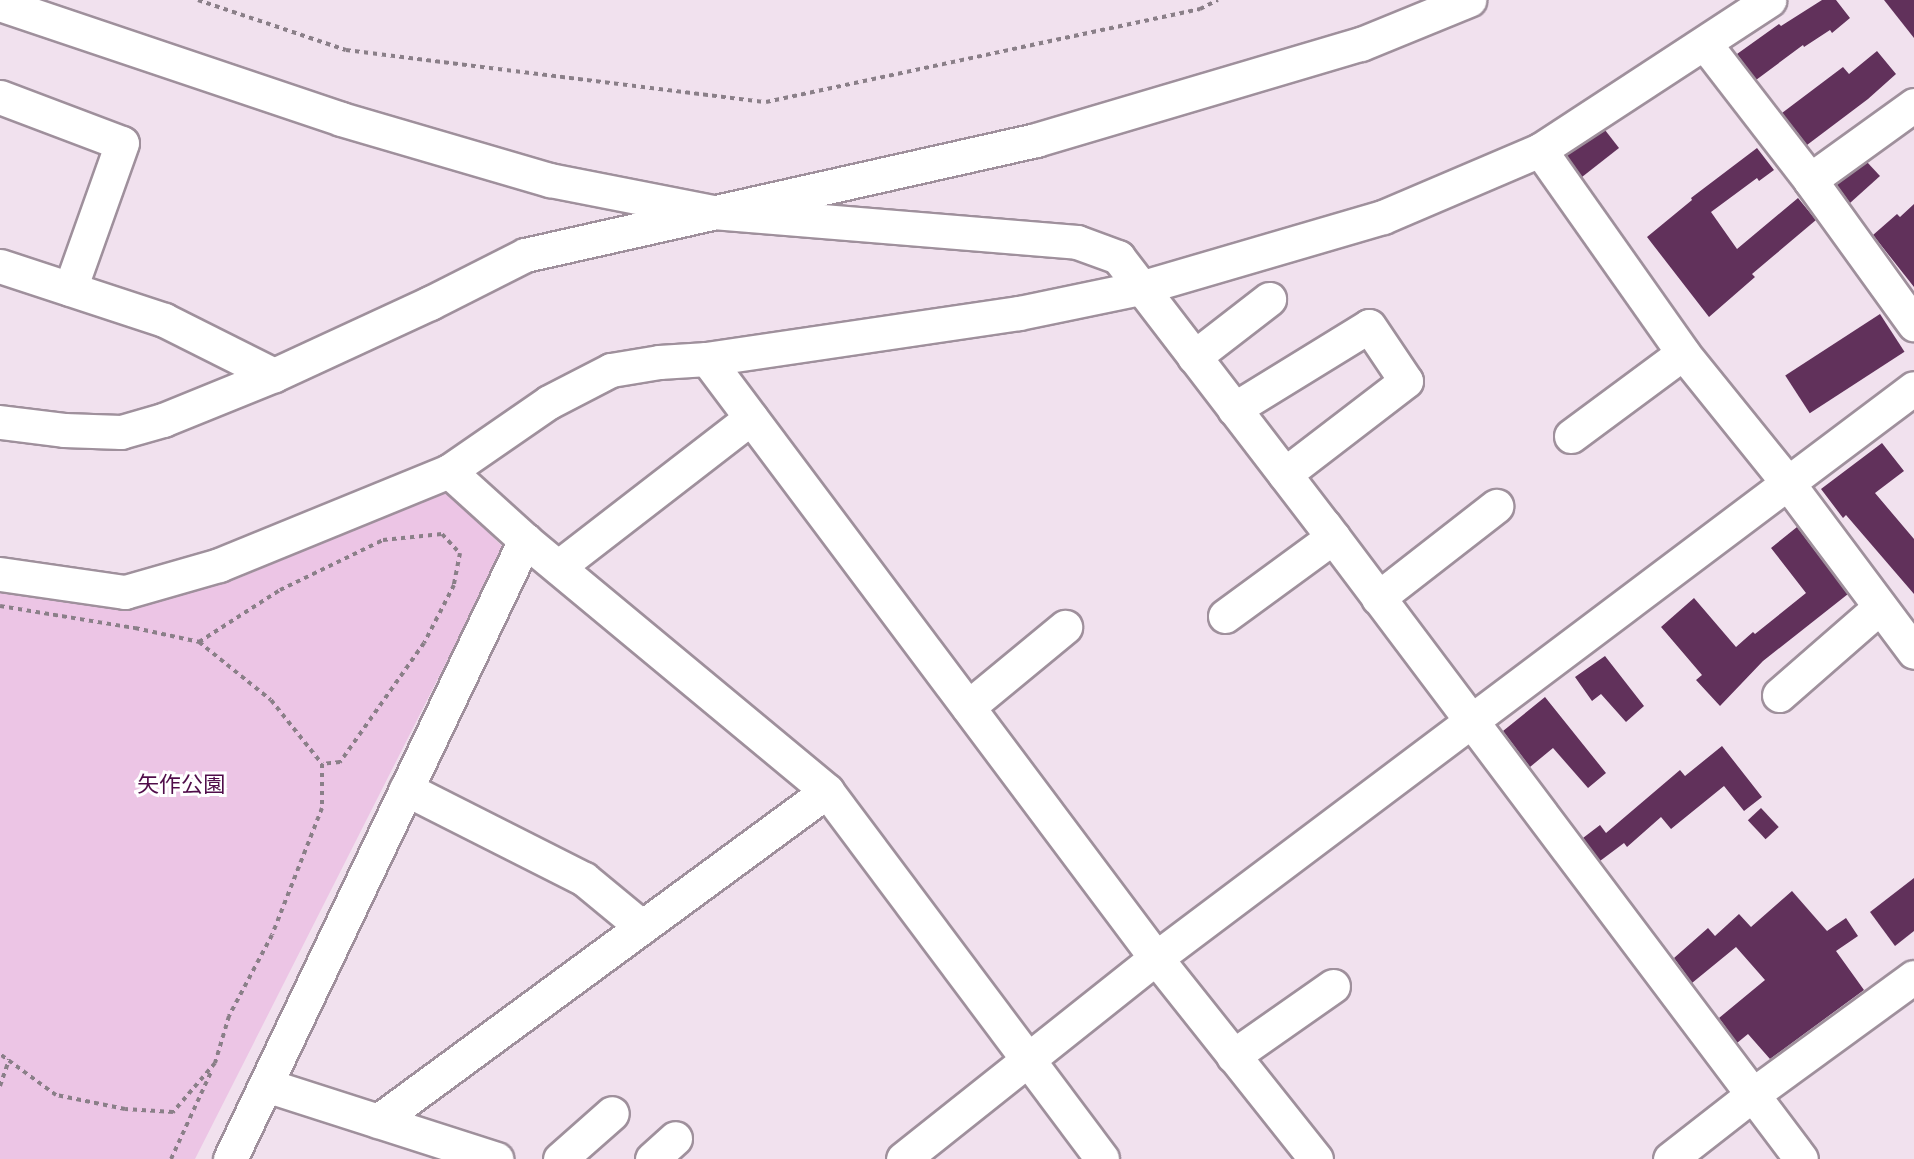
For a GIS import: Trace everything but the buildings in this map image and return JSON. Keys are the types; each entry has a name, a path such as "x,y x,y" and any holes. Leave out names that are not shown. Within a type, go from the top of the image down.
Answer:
{"street":[{"path":"0,422 64,430 120,432 163,420 274,375 430,303 525,255 1036,140 1361,44 1469,0"},
{"path":"0,574 125,592 219,565 449,471 549,402 611,370 659,362 707,359 1019,313 1140,288 1383,217 1540,150 1769,0"},
{"path":"0,4 393,135 550,180 713,212 1077,242 1118,257 1333,537 1801,1159"},
{"path":"1705,44 1810,180 1914,324"},
{"path":"0,96 122,143 70,289"},
{"path":"1810,180 1914,105"},
{"path":"1540,150 1683,353 1787,482 1914,652"},
{"path":"0,266 164,320 274,375"},
{"path":"1194,357 1269,298"},
{"path":"1234,409 1369,326 1406,381 1285,474"},
{"path":"1571,436 1683,353"},
{"path":"707,359 1156,958 1316,1159"},
{"path":"903,1159 1156,958 1473,722 1914,388"},
{"path":"558,567 751,418"},
{"path":"449,471 525,540 827,791 1102,1159"},
{"path":"1377,598 1496,506"},
{"path":"1225,616 1333,537"},
{"path":"230,1159 525,540"},
{"path":"1779,695 1880,607"},
{"path":"968,707 1065,627"},
{"path":"406,789 584,879 642,927"},
{"path":"378,1121 827,791"},
{"path":"1670,1159 1752,1095 1913,981"},
{"path":"1233,1056 1333,986"},
{"path":"266,1085 496,1159"},
{"path":"560,1159 612,1113"}],"path":[{"path":"198,0 346,50 766,102 1200,9 1218,0"},
{"path":"199,642 280,591 383,540 442,534 460,553 454,585 424,643 340,762 322,764"},
{"path":"0,606 135,628 199,642 271,700 322,764 321,808 272,935 229,1016 215,1063 171,1159"},
{"path":"0,1054 57,1095 125,1109 173,1112 215,1063"},
{"path":"0,1086 9,1060"}],"green space":[{"name":"矢作公園","path":"446,491 504,548 195,1159 0,1159 0,592 131,609 232,581"}]}
